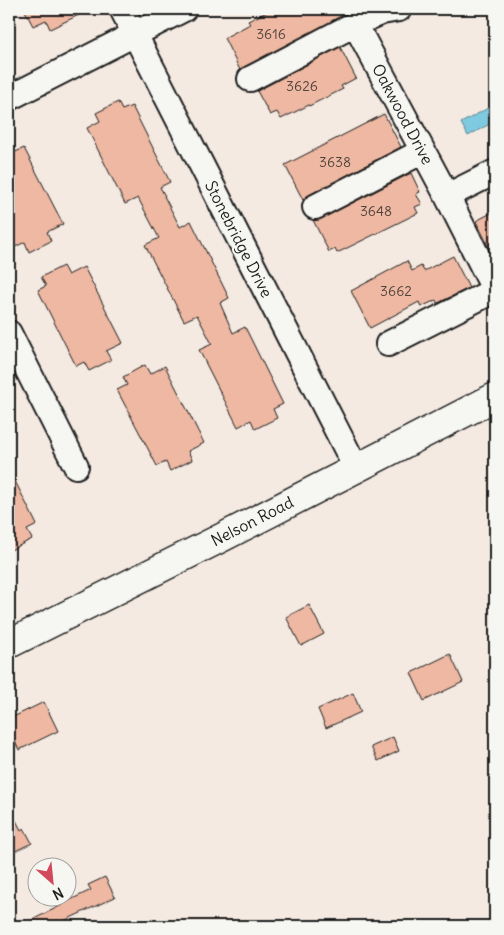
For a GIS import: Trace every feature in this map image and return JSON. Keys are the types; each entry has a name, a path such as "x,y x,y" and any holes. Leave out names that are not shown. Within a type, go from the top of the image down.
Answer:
{"main road":[{"name":"Nelson Road","path":"9,644 495,397"}],"street":[{"name":"Stonebridge Drive","path":"122,9 356,468"},
{"path":"9,98 184,9"},
{"path":"250,79 355,24 382,12 399,9"},
{"name":"Oakwood Drive","path":"355,24 447,196 495,291"},
{"path":"315,207 423,151"},
{"path":"447,196 495,172"},
{"path":"388,344 495,291"},
{"path":"9,332 76,466"}],"water":[{"path":"488,108 495,121 468,136 461,123"}],"building":[{"path":"24,9 91,9 50,29 46,20 33,26"},
{"path":"273,9 355,9 240,70 224,38 250,24 248,21"},
{"path":"340,47 356,78 341,86 343,89 281,119 277,112 270,115 257,91"},
{"path":"118,102 122,110 132,106 170,182 160,187 164,196 180,227 191,221 229,298 220,303 233,333 245,327 283,404 273,409 277,418 255,429 251,420 238,427 199,350 212,344 197,315 184,321 145,245 159,238 138,198 125,204 87,128 100,121 96,113"},
{"path":"384,114 401,147 309,195 303,200 285,165"},
{"path":"24,148 63,224 47,232 51,241 29,252 25,242 15,247 9,234 9,155"},
{"path":"411,173 420,192 416,194 422,204 415,207 418,213 337,253 335,249 329,252 313,220 321,219"},
{"path":"495,211 495,259 476,221"},
{"path":"453,256 469,288 438,303 436,300 421,307 419,302 370,328 351,291 407,261 412,271 421,266 424,271"},
{"path":"63,266 68,275 84,267 123,343 106,351 111,360 89,371 84,362 76,366 38,290 46,286 41,277"},
{"path":"145,365 150,374 165,366 204,443 188,451 192,460 170,471 166,462 157,466 117,390 127,385 123,377"},
{"path":"9,469 37,525 27,530 32,539 9,551"},
{"path":"309,605 324,634 301,646 286,617"},
{"path":"450,654 463,682 424,701 411,673"},
{"path":"353,693 361,712 326,728 318,709"},
{"path":"44,702 58,731 19,750 9,730 9,719"},
{"path":"393,737 399,751 378,761 371,747"},
{"path":"9,807 21,830 24,828 32,843 9,854"},
{"path":"105,877 115,897 53,926 20,926 56,908 78,908 78,896 91,890 88,885"}]}
